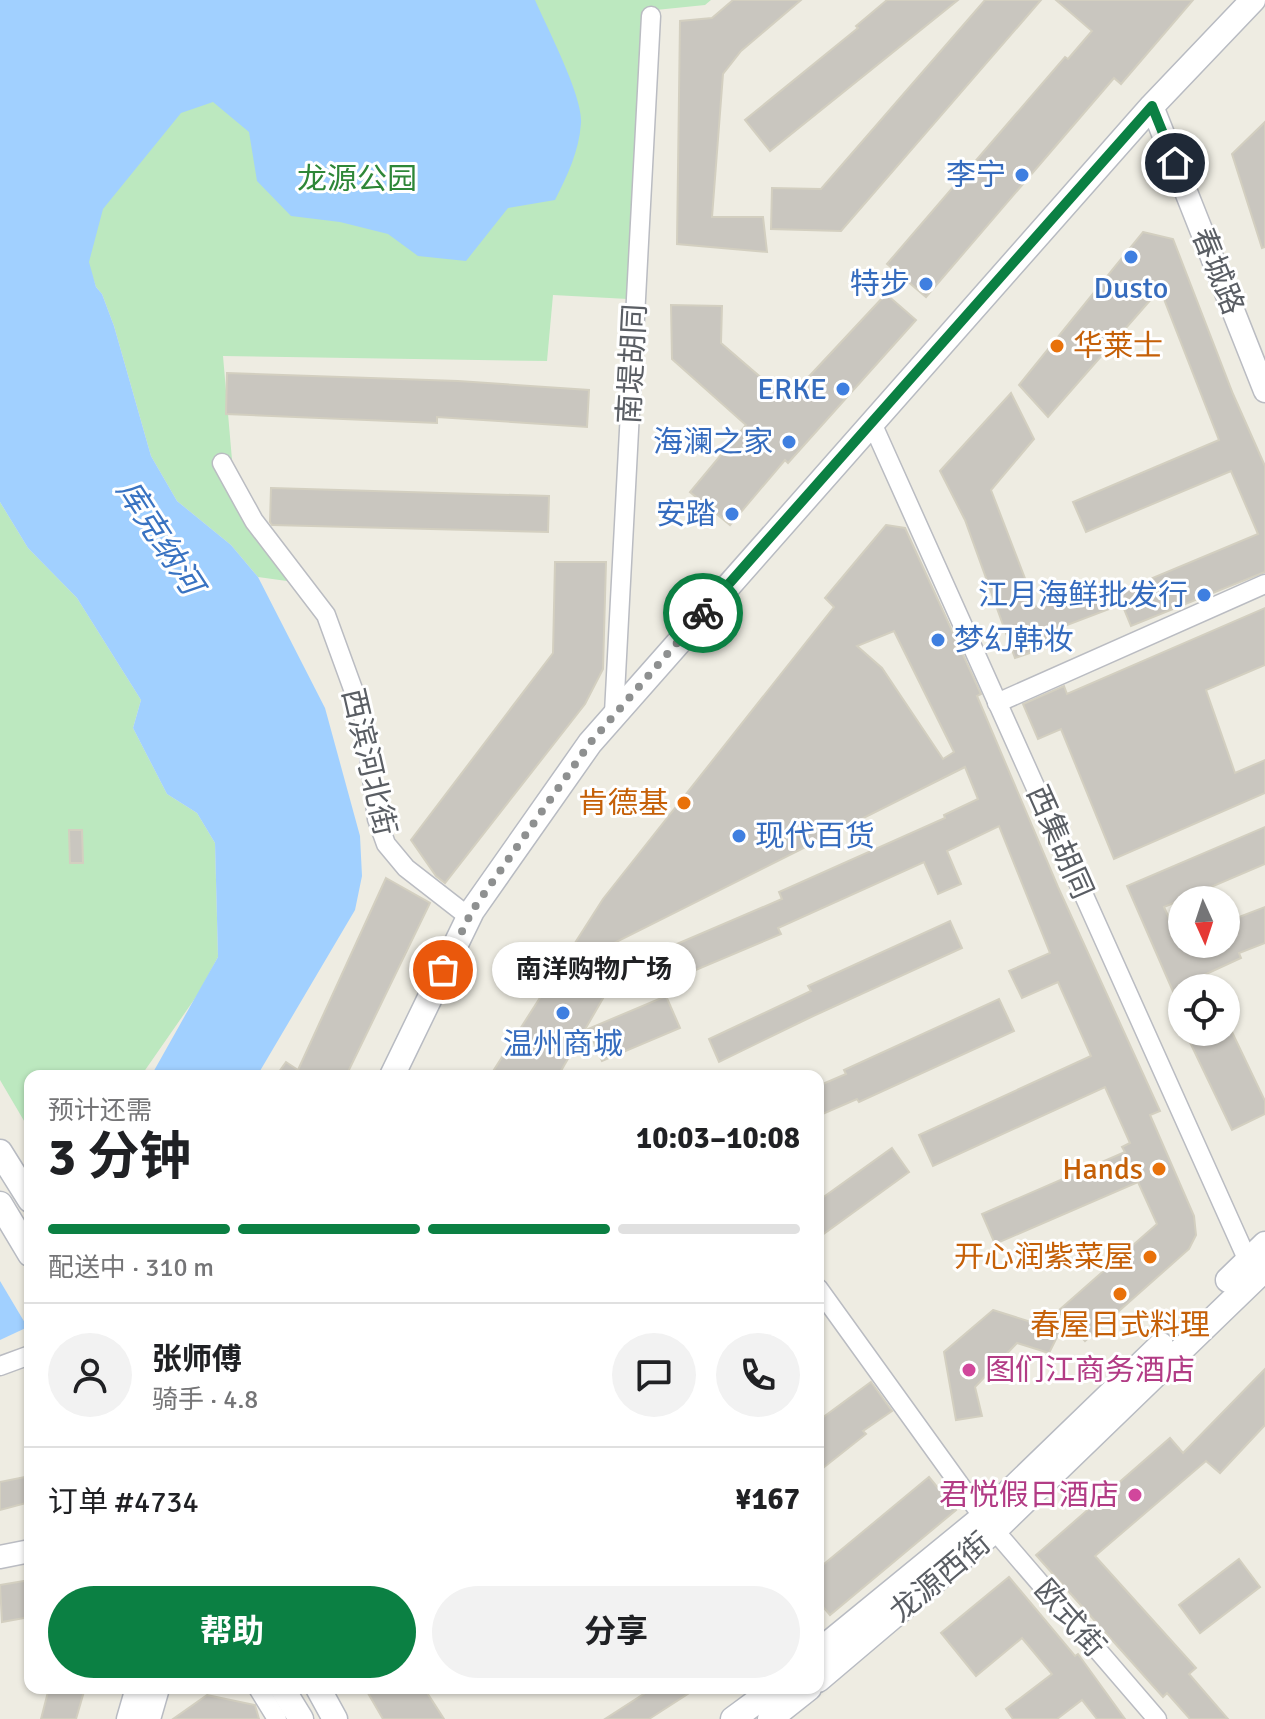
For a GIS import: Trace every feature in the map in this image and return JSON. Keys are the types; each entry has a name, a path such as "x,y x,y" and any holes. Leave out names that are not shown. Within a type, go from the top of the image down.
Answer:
{"main road":[{"path":"395,1070 469,917 614,713 1152,106 1253,0"},
{"path":"0,1152 24,1190"},
{"path":"3,1210 24,1244"},
{"name":"龙源西街","path":"824,1675 989,1524 1256,1265 1265,1244"},
{"name":"龙源西街","path":"824,1648 989,1524"},
{"path":"129,1719 136,1694"},
{"path":"148,1719 155,1694"},
{"path":"286,1694 301,1719"},
{"path":"321,1694 335,1719"},
{"path":"733,1719 777,1702"}],"street":[{"name":"南堤胡同","path":"614,713 651,16"},
{"name":"春城路","path":"1152,106 1265,391"},
{"name":"西集胡同","path":"872,423 997,703 1256,1265"},
{"name":"西滨河北街","path":"222,463 254,521 326,615 365,722 377,819 386,844 406,868 469,917"},
{"path":"997,703 1265,584"},
{"name":"欧式街","path":"824,1296 989,1524 1157,1719"},
{"path":"0,1366 24,1357"},
{"path":"0,1557 24,1552"},
{"path":"262,1694 277,1719"}],"green space":[{"name":"龙源公园","path":"0,0 711,0 705,5 646,11 628,299 553,295 547,361 223,356 236,506 294,582 258,577 231,545 177,501 151,456 114,326 102,294 96,287"},
{"path":"0,502 28,548 77,598 141,700 133,728 167,794 197,813 215,843 218,957 198,994 145,1070 24,1070 24,1121 0,1080"}],"water":[{"name":"库克纳河","path":"0,0 535,0 580,111 580,134 575,154 555,200 508,208 466,261 418,256 388,234 340,222 291,216 257,181 249,132 213,102 181,113 103,209 89,262 96,287 102,294 114,326 151,456 177,501 231,545 258,577 325,708 360,836 362,876 355,910 261,1070 154,1070 218,957 215,843 197,813 167,794 133,728 141,700 77,598 28,548 0,502"},
{"path":"0,1219 24,1305 24,1329 0,1340"}],"pier":[{"path":"24,1203 24,1321 0,1281 0,1217"}],"building":[{"path":"733,0 801,0 741,51 723,74 712,217 763,217 767,252 677,244 680,21 712,18"},
{"path":"887,0 958,0 770,151 745,120 858,28 856,26"},
{"path":"985,0 1041,0 841,231 771,229 772,188 821,189"},
{"path":"1056,0 1193,0 1121,84 1114,78 926,297 887,264 1065,57 1068,59 1092,31"},
{"path":"1265,122 1265,247 1262,248 1232,154"},
{"path":"1143,232 1173,239 1233,394 1265,466 1265,572 1131,626 1122,604 1046,633 1051,646 1015,658 965,520 940,471 1011,393 1034,439 991,490 1036,607 1099,584 1105,598 1258,534 1231,471 1086,532 1073,502 1219,440 1160,289 1048,417 1019,385"},
{"path":"886,294 916,320 788,463 785,460 730,525 690,492 746,425 672,359 671,305 722,306 721,343 787,400"},
{"path":"227,373 458,381 589,390 587,427 437,417 437,423 226,414"},
{"path":"271,488 549,496 548,532 272,525"},
{"path":"886,525 905,528 981,694 977,696 1058,887 1160,1111 1150,1115 1194,1216 1196,1235 1189,1249 1085,1341 1058,1311 1157,1224 1138,1182 995,1244 982,1214 1125,1152 1122,1147 1130,1143 1105,1087 933,1166 919,1135 1091,1056 1058,982 1022,998 1009,971 1050,953 999,826 947,851 961,884 938,894 924,862 778,928 781,934 677,978 665,949 782,899 779,892 945,818 944,815 978,799 965,767 616,942 631,950 561,1070 494,1070 603,899 834,607 825,598","holes":["894,631 954,752 943,759 882,668 857,646"]},
{"path":"555,562 606,562 603,669 585,704 445,883 436,876 411,840 553,653"},
{"path":"1265,608 1265,665 1206,690 1235,773 1265,760 1265,793 1114,859 1061,729 1038,739 1023,704 1064,686 1067,694"},
{"path":"1265,827 1265,864 1213,886 1168,886 1168,905 1164,907 1168,916 1168,958 1240,958 1240,956 1241,958 1206,974 1168,974 1168,980 1127,886"},
{"path":"69,830 82,830 83,863 70,863"},
{"path":"386,878 430,903 349,1070 298,1070"},
{"path":"1265,907 1265,943 1240,953 1240,917"},
{"path":"950,921 962,948 719,1062 709,1039 811,991 808,986"},
{"path":"666,996 680,1028 602,1061 588,1029"},
{"path":"999,999 1014,1031 859,1102 857,1099 824,1113 824,1083 846,1074 844,1070"},
{"path":"1192,1046 1239,1046 1265,1101 1265,1114 1232,1130"},
{"path":"286,1062 298,1070 280,1070"},
{"path":"892,1148 909,1172 824,1234 824,1197"},
{"name":"图们江商务酒店","path":"993,1310 1060,1331 1049,1353 1017,1343 975,1387 982,1416 956,1420 944,1352"},
{"path":"1265,1369 1265,1425 1220,1473 1206,1461 1095,1556 1196,1668 1189,1674 1228,1719 1190,1719 1167,1693 1163,1697 1036,1555 1170,1438 1183,1453"},
{"path":"871,1382 892,1411 863,1431 866,1434 824,1467 824,1417"},
{"path":"24,1477 24,1504 0,1510 0,1482"},
{"path":"929,1477 956,1510 830,1615 824,1608 824,1564"},
{"path":"1239,1559 1260,1587 1200,1633 1179,1605"},
{"path":"1009,1577 1075,1656 1078,1654 1125,1719 1097,1719 1082,1700 1057,1719 1013,1719 1006,1709 1052,1674 1022,1638 976,1676 941,1633"},
{"path":"24,1581 24,1618 2,1622 0,1585"},
{"path":"47,1694 83,1694 76,1719 41,1719"},
{"path":"368,1694 428,1694 444,1719 383,1719"},
{"path":"644,1694 688,1694 649,1719 605,1719"},
{"path":"207,1695 255,1705 259,1719 173,1719"}],"way so far":[{"path":"443,970 472,911 590,743 703,613"}],"place":[{"name":"李宁","path":"1022,175"},
{"name":"Dusto","path":"1131,257"},
{"name":"特步","path":"926,284"},
{"name":"华莱士","path":"1057,346"},
{"name":"ERKE","path":"843,389"},
{"name":"海澜之家","path":"789,442"},
{"name":"安踏","path":"732,514"},
{"name":"江月海鲜批发行","path":"1204,595"},
{"name":"梦幻韩妆","path":"938,640"},
{"name":"肯德基","path":"684,803"},
{"name":"现代百货","path":"739,836"},
{"name":"南洋购物广场","path":"443,970"},
{"name":"温州商城","path":"563,1013"},
{"name":"Hands","path":"1159,1169"},
{"name":"开心润紫菜屋","path":"1150,1257"},
{"name":"春屋日式料理","path":"1120,1294"},
{"name":"图们江商务酒店","path":"969,1370"},
{"name":"君悦假日酒店","path":"1135,1495"}],"route":[{"path":"703,613 1152,106 1175,163"}]}
